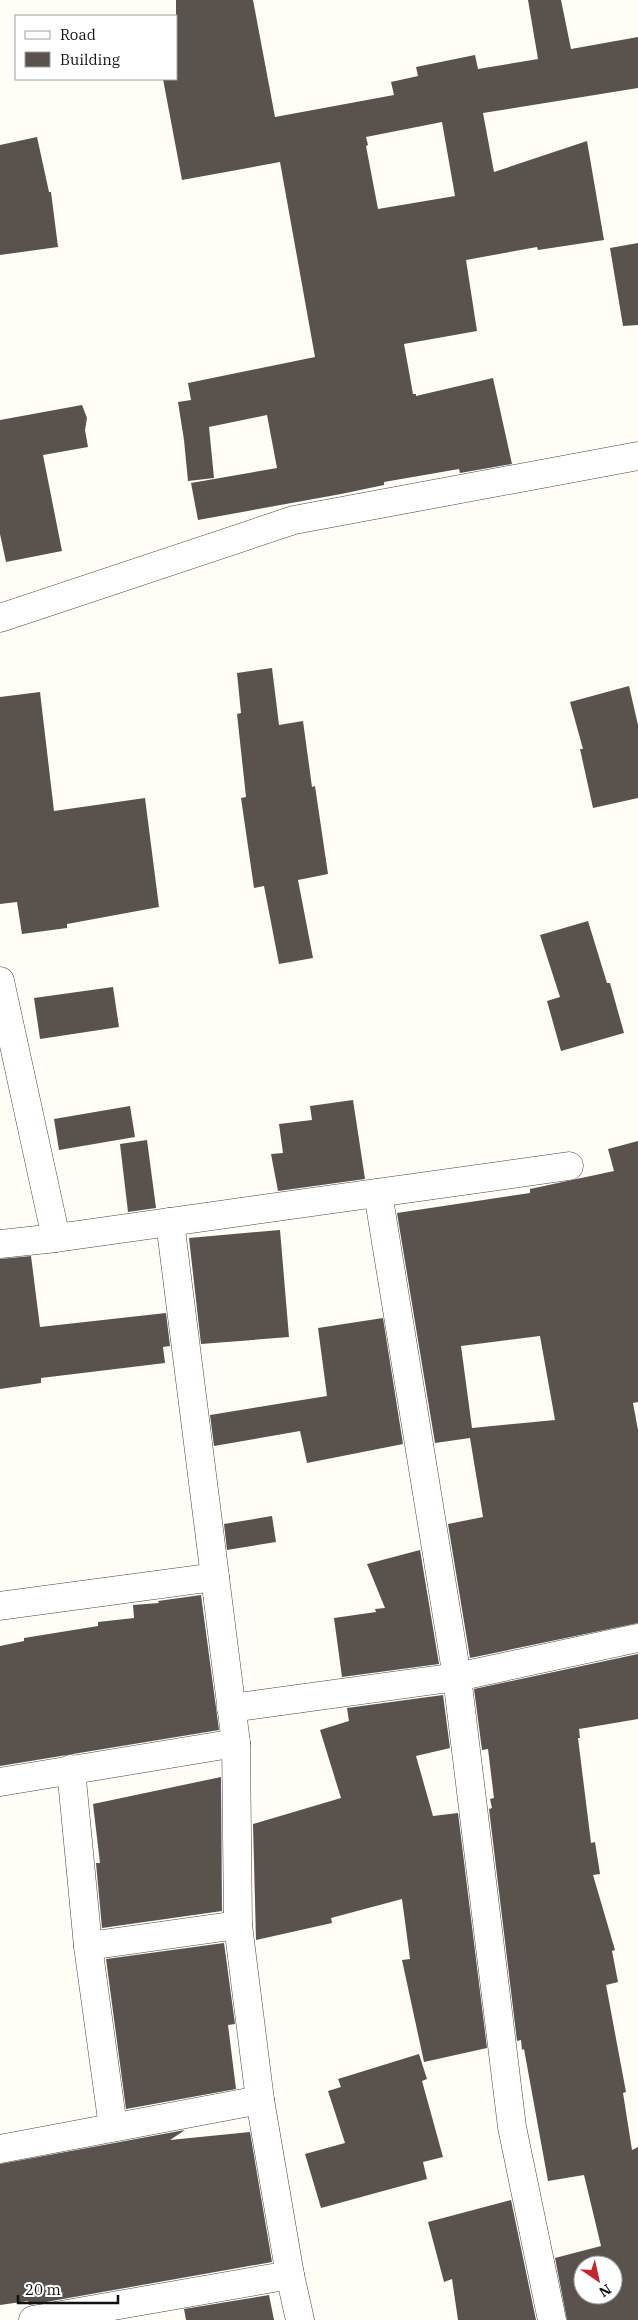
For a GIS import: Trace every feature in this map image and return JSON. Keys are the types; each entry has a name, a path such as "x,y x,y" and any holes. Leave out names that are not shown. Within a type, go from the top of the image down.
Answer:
{"street":[{"path":"0,618 294,520 638,456"},
{"path":"0,982 56,1238"},
{"path":"0,1244 56,1238 569,1166"},
{"path":"378,1193 457,1677 512,2127 552,2320"},
{"path":"170,1222 216,1577 230,1708 236,1743 238,1925 260,2100 290,2275 300,2320"},
{"path":"0,1606 216,1577"},
{"path":"230,1708 457,1677 638,1638"},
{"path":"0,1782 236,1743"},
{"path":"71,1769 88,1946 113,2127"},
{"path":"88,1946 238,1925"},
{"path":"0,2149 260,2100"},
{"path":"33,2320 154,2310 290,2275"}],"building":[{"path":"176,0 253,0 275,117 394,95 391,82 418,76 416,67 475,55 478,69 538,59 528,0 561,0 571,49 638,37 638,88 483,113 494,172 587,141 604,240 538,250 537,247 466,260 477,331 404,344 413,394 416,394 416,396 493,378 512,464 460,473 459,469 384,482 384,485 341,494 198,520 191,483 277,468 267,415 209,427 214,478 188,481 178,402 191,400 188,383 315,357 280,162 182,180 163,80 178,80 178,15 176,15","holes":["442,122 455,196 378,209 366,137"]},
{"path":"37,137 49,192 51,192 58,247 0,255 0,145"},
{"path":"638,243 638,325 623,326 610,248"},
{"path":"82,405 87,418 85,430 88,447 43,455 62,551 6,562 0,534 0,420"},
{"path":"272,668 279,725 303,721 312,787 315,786 328,874 298,880 313,958 279,964 264,886 254,888 241,798 246,797 237,714 241,713 237,673"},
{"path":"629,686 638,725 638,798 593,808 580,749 583,749 570,702"},
{"path":"40,692 54,811 145,798 159,907 67,924 67,928 22,934 17,902 0,904 0,697"},
{"path":"588,921 607,983 610,983 624,1033 561,1051 547,1001 560,997 540,935"},
{"path":"113,987 119,1027 40,1039 34,998"},
{"path":"353,1100 365,1179 278,1191 271,1154 283,1153 279,1124 312,1120 310,1106"},
{"path":"130,1106 135,1137 59,1150 54,1119"},
{"path":"147,1140 156,1208 128,1212 120,1144"},
{"path":"638,1141 638,1402 633,1403 638,1430 638,1623 470,1658 448,1524 483,1517 470,1438 435,1443 397,1213 530,1193 530,1189 614,1171 608,1149","holes":["540,1336 555,1420 472,1428 461,1346"]},
{"path":"280,1230 289,1337 201,1344 189,1238"},
{"path":"31,1256 40,1327 166,1313 170,1346 163,1347 165,1363 41,1378 41,1383 0,1389 0,1259"},
{"path":"383,1318 403,1444 307,1463 300,1431 214,1446 210,1415 327,1396 318,1328"},
{"path":"272,1516 276,1542 227,1550 224,1524"},
{"path":"420,1550 439,1664 342,1677 334,1618 376,1612 375,1609 385,1608 367,1564"},
{"path":"201,1595 219,1730 0,1766 0,1646 24,1641 24,1638 98,1626 98,1622 134,1618 133,1605 159,1603 158,1601"},
{"path":"638,1654 638,1719 579,1729 580,1738 578,1738 591,1843 595,1842 600,1874 593,1875 615,1950 612,1951 618,1982 606,1985 626,2092 623,2093 632,2150 638,2147 638,2320 567,2320 555,2258 601,2246 584,2175 548,2181 524,2049 522,2050 521,2040 517,2041 489,1809 492,1808 490,1799 494,1798 488,1749 482,1750 474,1689"},
{"path":"443,1695 450,1748 416,1756 433,1816 458,1813 487,2048 424,2062 402,1960 410,1959 402,1899 331,1918 332,1923 256,1940 253,1824 341,1798 320,1730 349,1721 347,1708"},
{"path":"221,1777 222,1911 102,1928 96,1863 100,1863 93,1804"},
{"path":"224,1943 235,2024 228,2025 236,2089 126,2109 106,1959"},
{"path":"419,2054 427,2079 422,2081 443,2157 423,2162 427,2179 321,2208 305,2154 345,2143 328,2091 341,2087 338,2079"},
{"path":"185,2130 170,2140 250,2132 272,2262 29,2305 28,2301 0,2305 0,2164"},
{"path":"511,2200 536,2320 458,2320 452,2279 444,2282 428,2222"},
{"path":"269,2295 274,2320 186,2320 184,2309"}]}
